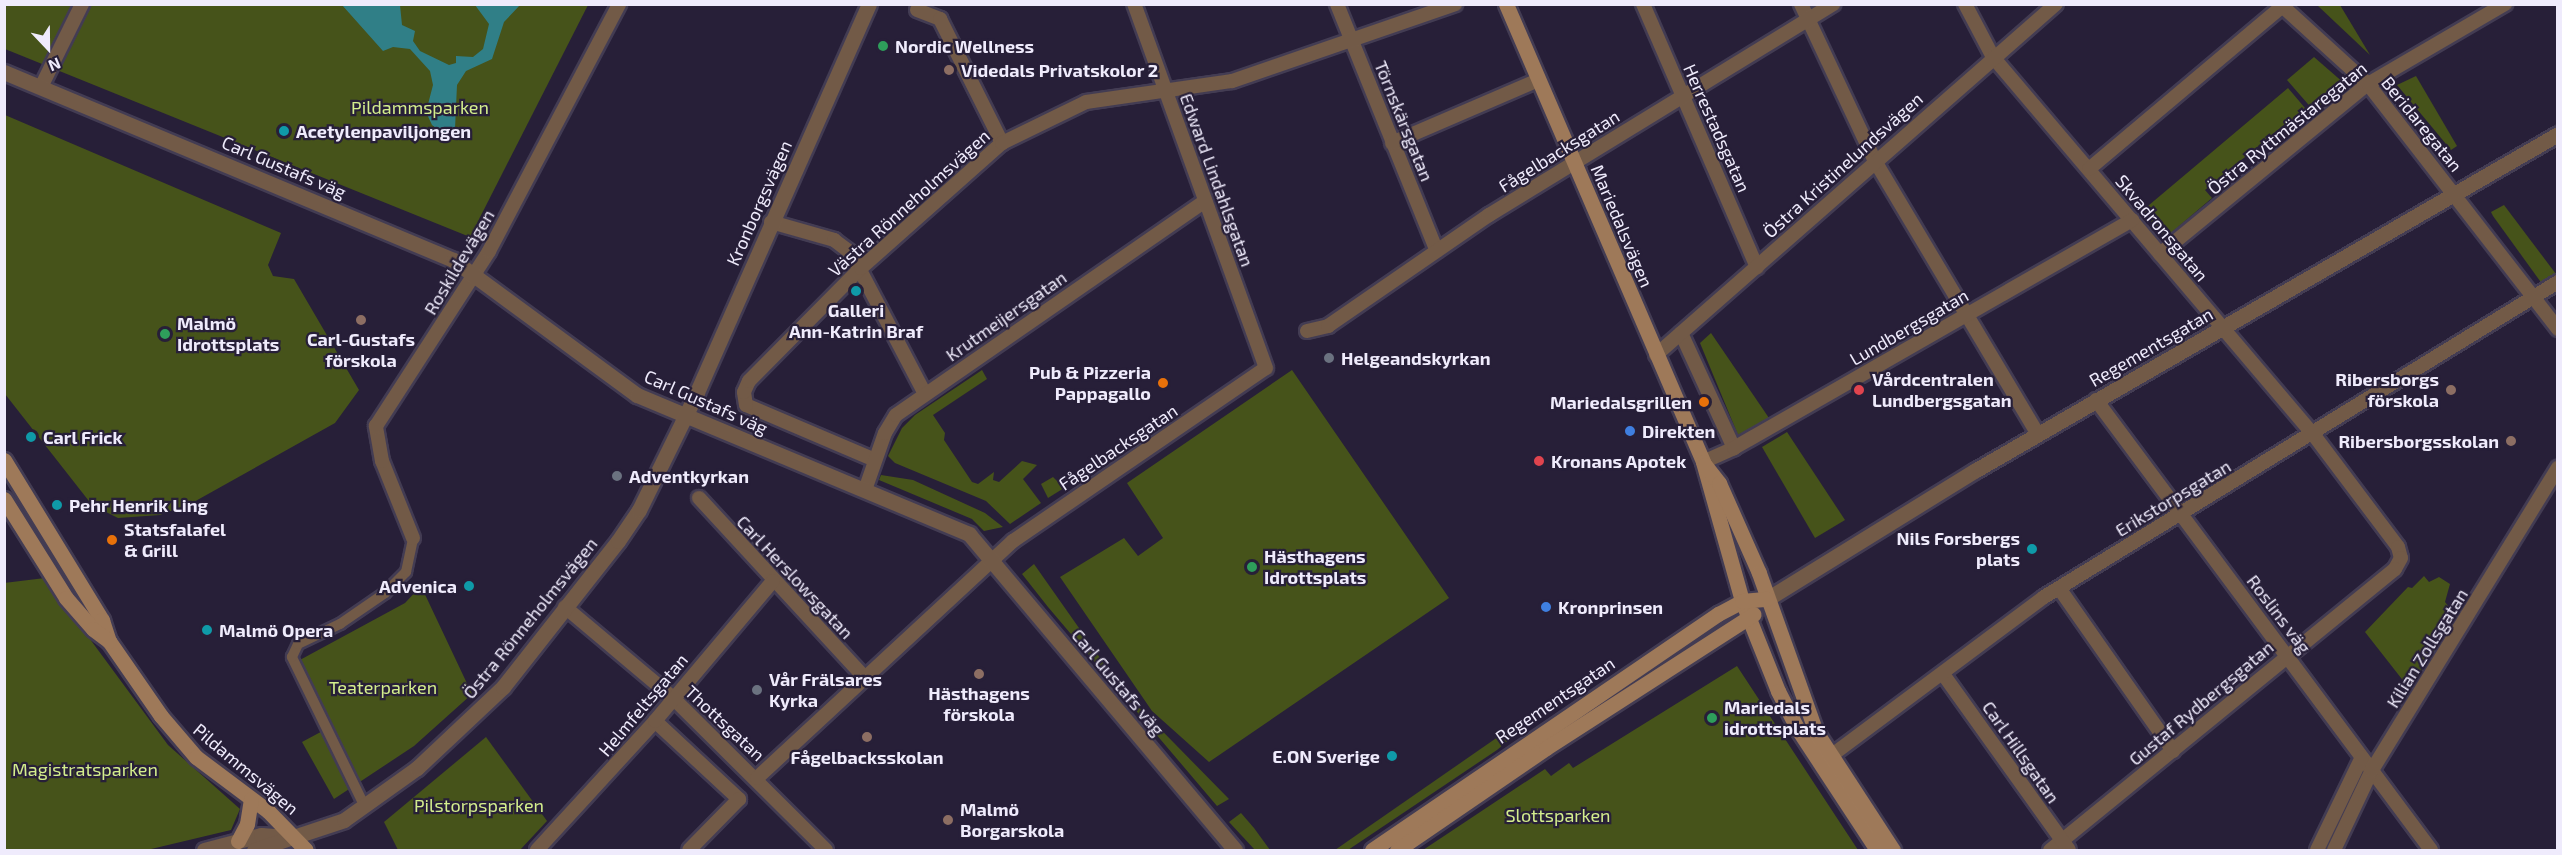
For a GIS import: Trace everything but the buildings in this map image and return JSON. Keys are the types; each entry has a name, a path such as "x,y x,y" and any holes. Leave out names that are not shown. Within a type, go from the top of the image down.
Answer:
{"main road":[{"name":"Mariedalsvägen","path":"1506,4 1703,462 1742,601 1786,710 1893,850"},
{"name":"Mariedalsvägen","path":"1703,462 1719,483 1767,599 1826,761 1877,850"},
{"name":"Pildammsvägen","path":"5,463 102,620 109,640 181,741 302,844"},
{"name":"Pildammsvägen","path":"4,499 66,598 93,629 109,640"},
{"name":"Regementsgatan","path":"1372,850 1742,601 1767,599"},
{"name":"Regementsgatan","path":"1397,850 1548,747 1749,620 1767,599"},
{"path":"238,841 247,824 251,799"}],"street":[{"path":"41,87 82,4"},
{"name":"Roskildevägen","path":"413,538 382,461 376,426 476,273 619,4"},
{"name":"Kronborgsvägen","path":"683,416 869,4"},
{"name":"Edward Lindahlsgatan","path":"1134,4 1266,368"},
{"name":"Törnskärsgatan","path":"1337,4 1437,251"},
{"name":"Västra Rönneholmsvägen","path":"746,405 744,392 748,381 861,267 1002,143 1086,102 1233,81 1455,4"},
{"name":"Herrestadsgatan","path":"1643,4 1757,267"},
{"path":"1801,4 1875,161 1969,314 2038,434"},
{"name":"Fågelbacksgatan","path":"1307,331 1328,326 1437,251 1574,162 1833,4"},
{"name":"Skvadronsgatan","path":"1965,4 1993,57 2313,434 2398,547 2401,558"},
{"name":"Östra Kristinelundsvägen","path":"1656,355 2056,4"},
{"name":"Östra Ryttmästaregatan","path":"2160,254 2368,84 2505,4"},
{"path":"2089,169 2282,5"},
{"name":"Beridaregatan","path":"2282,5 2368,84 2558,329"},
{"path":"917,10 940,19 1002,143"},
{"name":"Carl Gustafs väg","path":"4,72 453,260 476,273 637,395 969,534 1235,850"},
{"path":"1392,142 1538,80"},
{"name":"Regementsgatan","path":"1767,599 2038,434 2558,134"},
{"name":"Krutmeijersgatan","path":"865,490 875,460 896,415 1205,201"},
{"name":"Lundbergsgatan","path":"1703,462 1734,448 2132,220"},
{"path":"771,222 834,240 851,253 861,267 925,394"},
{"name":"Erikstorpsgatan","path":"1826,761 2059,588 2558,282"},
{"path":"1681,333 1734,448"},
{"name":"Fågelbacksgatan","path":"757,778 1025,532 1266,368"},
{"name":"Roslins väg","path":"2096,400 2431,850"},
{"name":"Carl Gustafs väg","path":"746,405 875,460"},
{"name":"Östra Rönneholmsvägen","path":"254,850 302,844 320,831 365,807 417,768 477,715 565,607 639,510 683,416"},
{"name":"Kilian Zollsgatan","path":"2334,850 2372,770 2558,468"},
{"name":"Carl Herslowsgatan","path":"699,498 773,581 866,679"},
{"path":"365,807 292,657 298,644 346,621 385,593 406,572 413,538"},
{"name":"Gustaf Rydbergsgatan","path":"2050,850 2065,845 2287,655 2395,569 2401,558"},
{"name":"Helmfeltsgatan","path":"537,850 656,721 672,697 773,581"},
{"path":"2059,588 2173,751"},
{"name":"Thottsgatan","path":"565,607 672,697 757,778 826,850"},
{"name":"Carl Hillsgatan","path":"1943,674 2065,845"},
{"path":"656,721 739,799 689,850"},
{"path":"2317,850 2362,757"},
{"name":"Östra Rönneholmsvägen","path":"204,850 261,835 302,844"}],"green space":[{"name":"Pildammsparken","path":"4,5 588,5 470,237 5,49"},
{"path":"2317,5 2340,5 2370,55"},
{"path":"2314,57 2345,84 2314,111 2287,80"},
{"path":"2416,76 2457,146 2451,150 2397,85"},
{"path":"2288,88 2311,115 2298,126 2291,119 2205,190 2212,198 2165,238 2142,211"},
{"name":"Malmö Idrottsplats","path":"5,115 281,233 268,265 273,276 294,279 359,390 335,423 192,503 160,515 118,518 92,505 5,394"},
{"path":"2504,205 2556,274 2546,282 2540,281 2493,216 2491,212"},
{"path":"1711,333 1769,418 1738,435 1700,343"},
{"path":"982,370 987,379 933,415 945,433 944,440 972,482 978,484 994,472 993,480 999,482 1022,461 1037,465 1023,479 1041,503 1010,524 986,501 895,463 888,456 902,428 915,415"},
{"name":"Hästhagens Idrottsplats","path":"1292,370 1449,598 1209,762 1152,711 1060,577 1124,538 1138,556 1163,538 1127,483"},
{"path":"1787,432 1845,520 1815,538 1762,447"},
{"path":"881,475 913,480 985,513 1003,527 984,531 972,519 879,480"},
{"path":"1053,477 1064,488 1048,498 1041,484"},
{"path":"1034,564 1124,692 1229,799 1217,806 1048,607 1022,574"},
{"path":"2424,576 2429,582 2439,577 2450,584 2445,602 2458,618 2412,692 2365,632 2408,587 2412,588"},
{"name":"Magistratsparken","path":"45,578 168,745 240,809 231,830 147,850 5,850 4,583"},
{"name":"Teaterparken","path":"421,586 472,694 414,746 334,799 302,742 330,727 298,661 405,603"},
{"name":"Mariedals idrottsplats","path":"1737,666 1858,850 1423,850 1545,769 1551,776 1569,763 1573,768"},
{"path":"1518,723 1522,729 1497,750 1348,850 1335,850"},
{"name":"Pilstorpsparken","path":"486,737 547,821 520,850 398,850 384,822"},
{"path":"1241,813 1270,850 1255,850 1229,822"}],"shaded area":[{"path":"342,5 400,5 402,25 415,31 413,41 420,51 449,65 456,63 456,56 473,57 483,49 489,24 475,5 520,5 504,22 492,59 466,71 457,85 455,129 445,135 432,125 426,112 433,85 430,71 410,49 393,47 383,51"}],"place":[{"name":"Nordic Wellness","path":"883,46"},
{"name":"Videdals Privatskolor 2","path":"949,70"},
{"name":"Acetylenpaviljongen","path":"284,131"},
{"name":"Galleri Ann-Katrin Braf","path":"856,291"},
{"name":"Carl-Gustafs förskola","path":"361,320"},
{"name":"Malmö Idrottsplats","path":"165,334"},
{"name":"Helgeandskyrkan","path":"1329,358"},
{"name":"Pub & Pizzeria Pappagallo","path":"1163,383"},
{"name":"Vårdcentralen Lundbergsgatan","path":"1859,390"},
{"name":"Ribersborgs förskola","path":"2451,390"},
{"name":"Mariedalsgrillen","path":"1704,402"},
{"name":"Direkten","path":"1630,431"},
{"name":"Carl Frick","path":"31,437"},
{"name":"Ribersborgsskolan","path":"2511,441"},
{"name":"Kronans Apotek","path":"1539,461"},
{"name":"Adventkyrkan","path":"617,476"},
{"name":"Pehr Henrik Ling","path":"57,505"},
{"name":"Statsfalafel & Grill","path":"112,540"},
{"name":"Nils Forsbergs plats","path":"2032,549"},
{"name":"Hästhagens Idrottsplats","path":"1252,567"},
{"name":"Advenica","path":"469,586"},
{"name":"Kronprinsen","path":"1546,607"},
{"name":"Malmö Opera","path":"207,630"},
{"name":"Hästhagens förskola","path":"979,674"},
{"name":"Vår Frälsares Kyrka","path":"757,690"},
{"name":"Mariedals idrottsplats","path":"1712,718"},
{"name":"Fågelbacksskolan","path":"867,737"},
{"name":"E.ON Sverige","path":"1392,756"},
{"name":"Malmö Borgarskola","path":"948,820"}],"park label":[{"name":"Slottsparken","path":"1558,815"}]}
